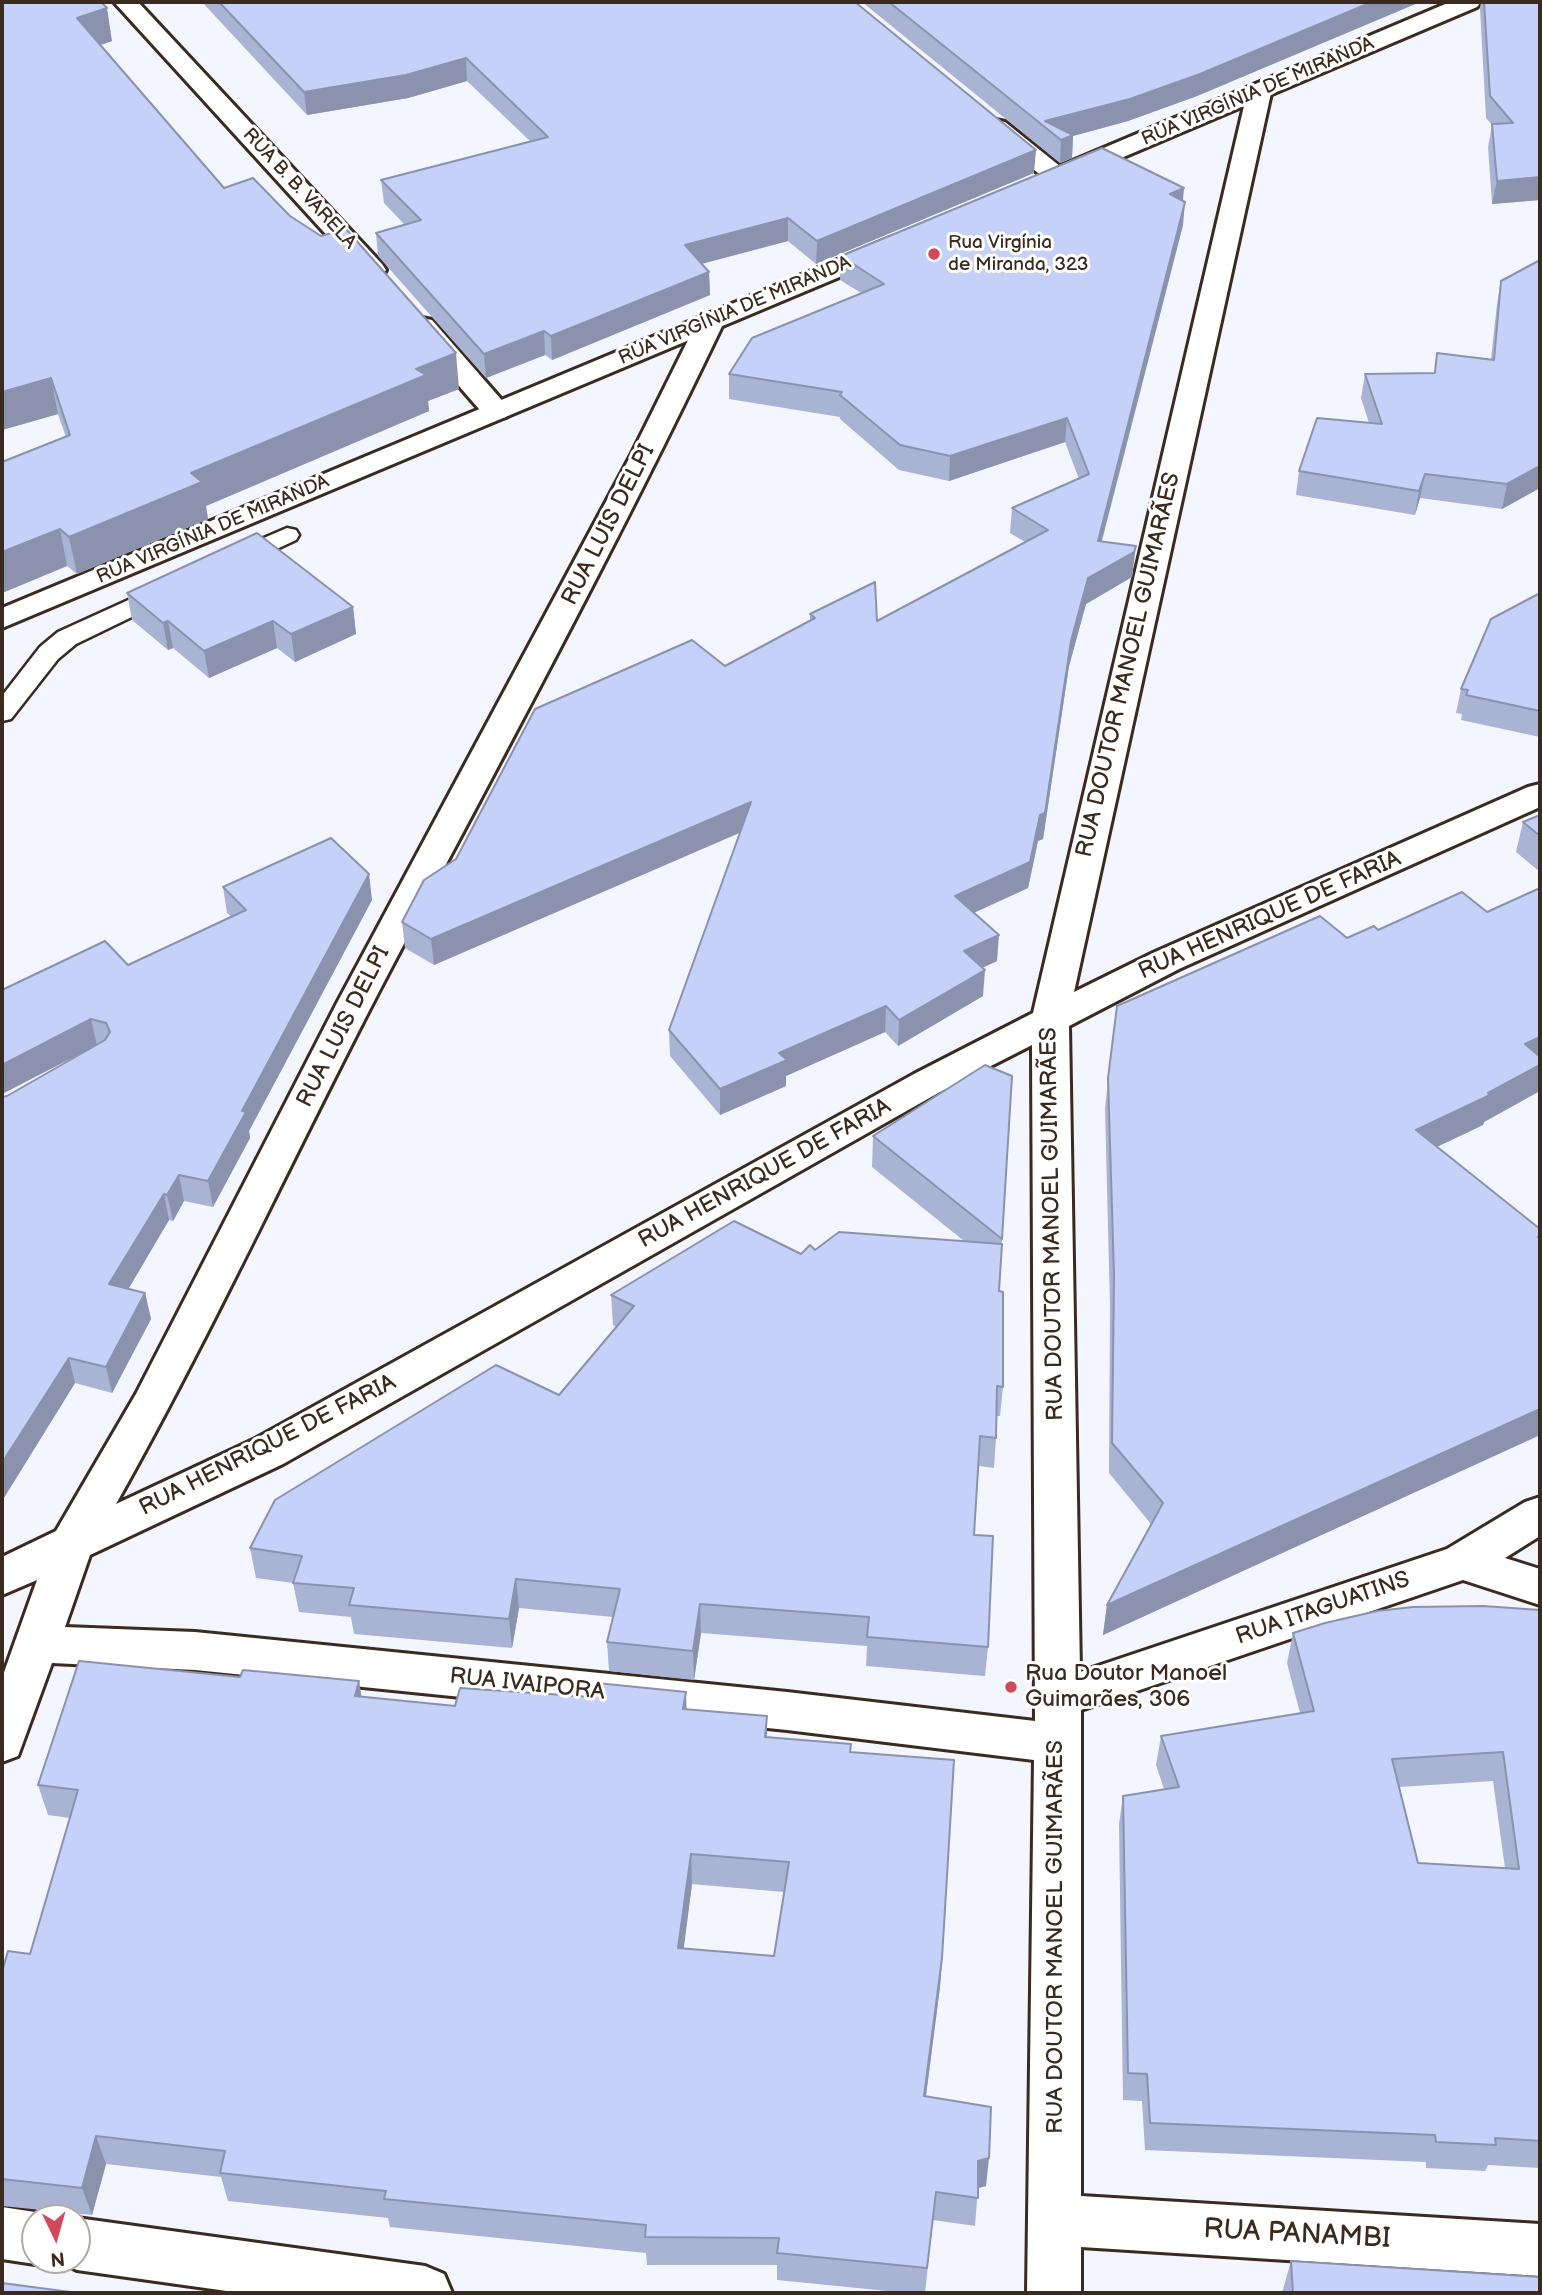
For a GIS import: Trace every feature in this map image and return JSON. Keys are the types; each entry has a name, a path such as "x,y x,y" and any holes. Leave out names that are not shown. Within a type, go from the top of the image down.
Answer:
{"street":[{"name":"RUA B. B. VARELA","path":"125,2 397,297 496,411"},
{"name":"RUA VIRGÍNIA DE MIRANDA","path":"1031,187 1259,93 1469,2"},
{"name":"RUA DOUTOR MANOEL GUIMARÃES","path":"1054,2293 1058,1699 1050,1020 1259,93"},
{"path":"982,115 1057,176"},
{"name":"RUA VIRGÍNIA DE MIRANDA","path":"2,619 915,236"},
{"name":"RUA LUIS DELPI","path":"2,1742 73,1541 153,1401 355,1003 645,457 710,322"},
{"name":"RUA HENRIQUE DE FARIA","path":"2,1577 73,1541 158,1506 268,1452 927,1083 1050,1020 1166,961 1540,794"},
{"name":"RUA ITAGUATINS","path":"1058,1699 1463,1562 1540,1514"},
{"path":"1463,1562 1540,1587"},
{"name":"RUA IVAIPORA","path":"38,1644 195,1651 787,1711 1057,1743"},
{"name":"RUA PANAMBI","path":"1054,2220 1540,2250"},
{"path":"2,2233 21,2236"},
{"path":"91,2246 425,2293"}],"lane":[{"path":"2,713 49,653 67,638 287,535"}],"building":[{"path":"2,2 101,2 107,8 77,18 224,188 253,178 290,216 321,236 346,229 456,353 416,369 426,375 191,473 202,482 69,537 60,529 2,552 2,462 70,435 51,378 2,392"},
{"path":"219,2 855,2 1036,150 817,241 788,218 685,245 709,272 551,336 544,331 484,354 376,233 421,220 381,180 548,137 466,58 406,75 304,92"},
{"path":"889,2 1372,2 1200,74 1130,99 1045,121 1073,135 1061,140"},
{"path":"1484,2 1540,2 1540,177 1497,181 1492,124 1513,123 1490,96"},
{"path":"1102,148 1184,188 1170,194 1185,202 1098,541 1136,546 1134,552 1088,578 1071,641 1045,813 1040,815 1030,862 955,896 999,935 964,951 985,970 899,1020 886,1006 779,1053 787,1060 720,1089 669,1030 751,802 431,939 402,922 424,880 456,859 535,709 692,640 725,666 815,618 810,614 875,582 877,621 1048,530 1012,508 1089,474 1067,418 950,456 900,445 840,395 842,392 729,374 752,338 884,284 841,256"},
{"path":"1540,260 1540,466 1507,484 1425,474 1419,491 1299,471 1317,418 1382,424 1365,374 1435,373 1437,353 1494,360 1501,281"},
{"path":"257,533 353,607 291,634 273,621 204,651 168,621 163,623 127,593"},
{"path":"1540,593 1540,711 1466,695 1468,690 1461,689 1491,619"},
{"path":"1540,815 1540,836 1523,822"},
{"path":"331,838 369,874 242,1111 246,1112 208,1181 179,1175 167,1195 164,1194 109,1284 145,1293 106,1367 69,1358 2,1463 2,1097 105,1040 110,1032 106,1023 91,1019 2,1065 2,990 105,941 128,965 246,910 223,887"},
{"path":"1540,888 1540,1037 1525,1044 1540,1057 1540,1065 1488,1093 1490,1095 1416,1130 1540,1229 1540,1409 1107,1605 1163,1503 1112,1443 1114,1275 1108,1078 1117,1006 1320,916 1347,938 1374,926 1378,930 1462,892 1487,912"},
{"path":"985,1065 1012,1076 1002,1239 873,1136"},
{"path":"734,1221 801,1254 810,1245 815,1250 839,1232 1002,1244 999,1291 1003,1292 1003,1387 997,1386 996,1438 980,1436 974,1535 993,1536 988,1647 867,1637 869,1617 700,1604 693,1651 607,1642 620,1589 516,1579 509,1619 349,1605 354,1588 293,1583 302,1556 250,1548 275,1500 496,1365 559,1395 634,1306 611,1295"},
{"path":"1483,1606 1540,1610 1540,2141 1495,2138 1496,2145 1436,2142 1435,2135 1150,2123 1147,2074 1128,2073 1123,1796 1179,1787 1161,1736 1314,1711 1293,1633 1377,1611 1413,1607","holes":["1503,1752 1519,1869 1418,1863 1392,1759"]},
{"path":"79,1661 240,1677 243,1670 359,1681 355,1696 455,1706 460,1688 593,1697 597,1683 686,1692 683,1709 767,1716 765,1737 851,1744 850,1752 954,1760 942,1958 924,2096 991,2107 989,2158 978,2161 978,2198 936,2192 927,2268 777,2253 779,2238 645,2237 646,2225 384,2199 386,2191 220,2173 225,2151 96,2136 82,2188 2,2179 2,1972 8,1951 30,1954 78,1790 38,1785","holes":["691,1854 789,1862 774,1956 678,1948"]},
{"path":"1291,2261 1540,2277 1540,2293 1293,2293"},
{"path":"2,2283 78,2293 2,2293"}],"place":[{"name":"Rua Virgínia de Miranda, 323","path":"934,254"},
{"name":"Rua Doutor Manoel Guimarães, 306","path":"1011,1687"}]}
